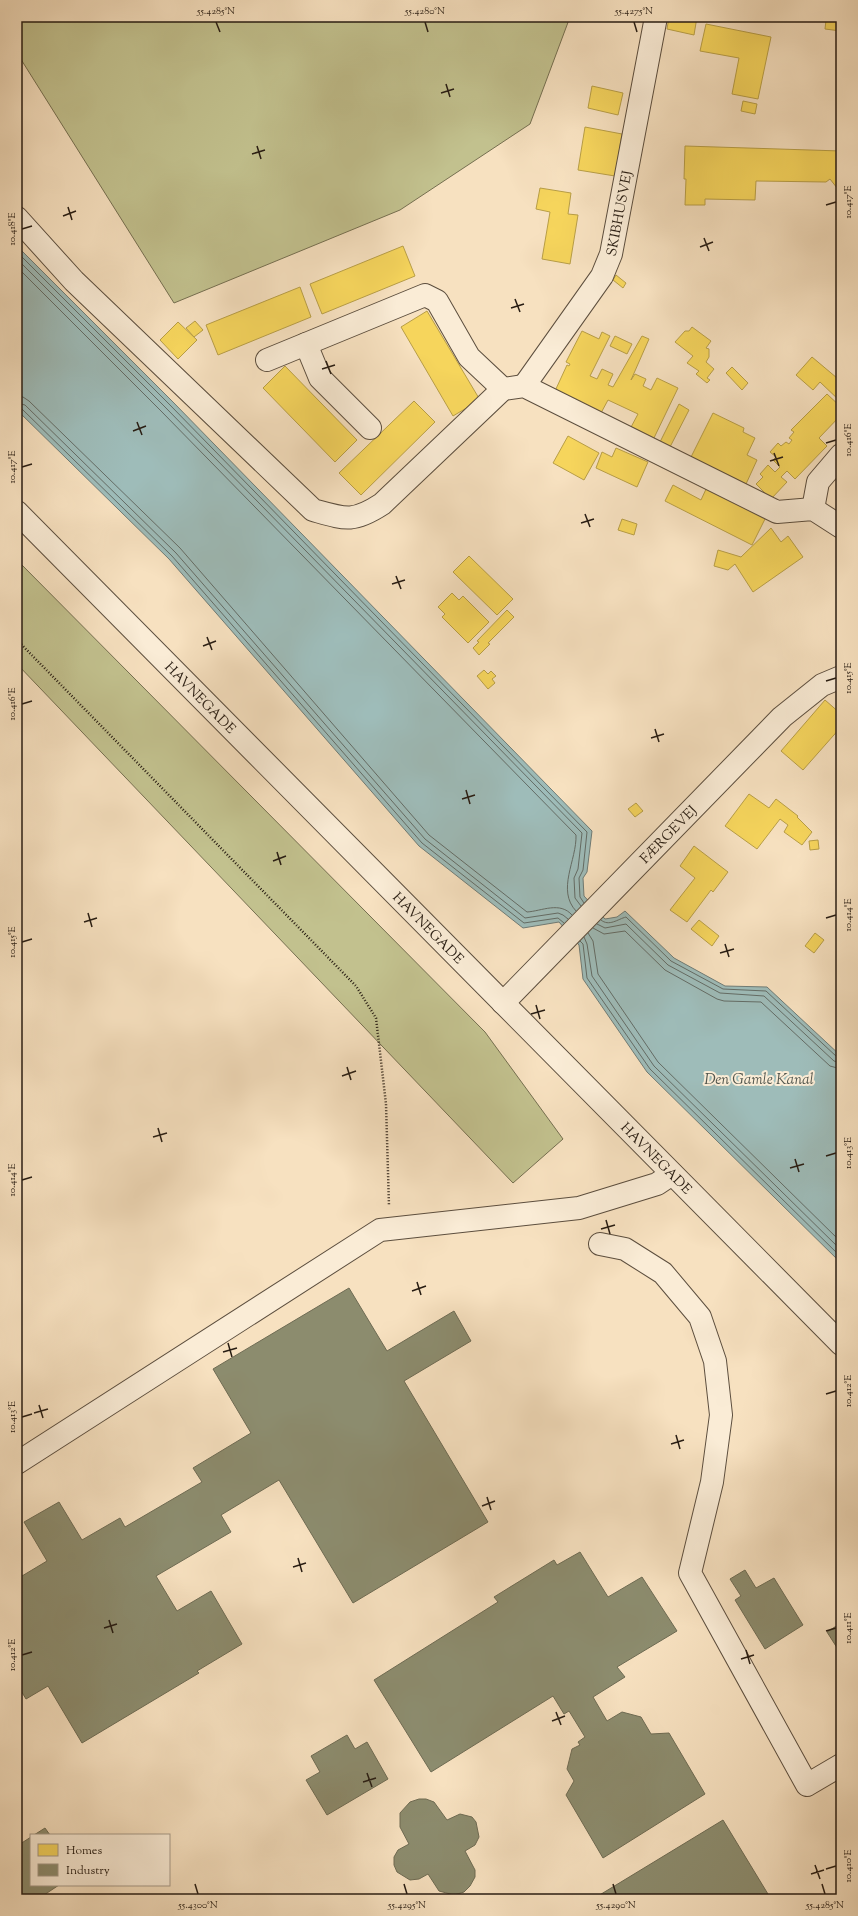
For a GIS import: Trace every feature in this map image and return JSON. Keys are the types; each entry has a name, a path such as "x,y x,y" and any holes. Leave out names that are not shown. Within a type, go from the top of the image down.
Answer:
{"street":[{"name":"SKIBHUSVEJ","path":"17,218 74,281 313,510 343,518 364,516 382,504 514,387 602,276 612,254 656,17"},
{"path":"267,360 425,295 437,301 469,357 514,387 777,512 813,509 841,527"},
{"path":"306,344 320,378 370,428"},
{"path":"813,509 818,482 841,455"},
{"name":"HAVNEGADE","path":"17,512 841,1344"},
{"name":"FÆRGEVEJ","path":"503,1003 782,717 822,685 841,677"},
{"path":"17,1463 380,1230 579,1208 657,1184 672,1174"},
{"path":"600,1244 625,1249 663,1273 700,1317 715,1361 721,1415 712,1482 690,1573 807,1785 841,1765"}],"path":[{"path":"17,640 356,986 376,1018 386,1104 390,1228"}],"shaded area":[{"path":"17,17 570,17 530,124 400,210 174,303 17,53"},
{"path":"17,560 485,1032 563,1139 513,1183 17,664"}],"water":[{"name":"Den Gamle Kanal","path":"17,246 173,402 592,831 587,872 583,878 584,896 605,919 617,917 625,911 674,958 725,986 767,987 841,1056 841,1263 647,1072 583,979 579,945 559,922 523,928 419,846 169,559 17,410"}],"building: Homes":[{"path":"669,17 697,17 694,35 667,29"},
{"path":"790,17 812,17 812,20"},
{"path":"815,17 841,17 841,31 825,29 826,20 815,19"},
{"path":"706,24 771,37 758,99 732,94 739,58 700,51"},
{"path":"592,86 623,93 618,115 588,108"},
{"path":"743,101 757,104 755,114 741,111"},
{"path":"585,127 622,134 615,176 578,170"},
{"path":"685,146 841,151 841,193 830,179 826,182 756,181 755,200 705,199 705,205 685,205"},
{"path":"540,188 571,193 568,214 578,215 570,264 542,259 550,212 536,209"},
{"path":"403,246 415,276 322,314 310,284"},
{"path":"616,275 626,283 623,288 613,280"},
{"path":"300,287 311,317 218,355 206,325"},
{"path":"427,311 480,400 453,416 401,327"},
{"path":"195,321 203,330 194,337 186,328"},
{"path":"178,322 197,340 178,359 160,340"},
{"path":"692,327 711,341 706,348 709,349 709,357 706,362 714,369 707,378 710,380 707,383 696,374 699,371 687,363 693,356 675,342 685,331 689,331"},
{"path":"582,331 599,339 602,332 610,336 590,376 597,379 602,369 613,374 608,385 613,387 642,336 649,339 631,380 635,374 646,379 643,386 651,390 657,378 678,388 653,440 630,429 638,414 608,400 601,413 555,391 567,365 569,366 570,364 566,362"},
{"path":"615,336 632,344 627,354 610,346"},
{"path":"812,357 837,378 841,374 841,402 820,382 813,390 796,375"},
{"path":"285,366 357,440 335,462 263,388"},
{"path":"732,367 748,383 742,390 726,373"},
{"path":"827,394 841,407 841,415 819,438 827,446 795,479 787,471 781,477 787,482 771,499 756,484 763,477 760,474 768,465 775,472 780,467 773,460 776,457 770,452 778,443 781,446 786,442 789,444 792,440 789,438 794,432 791,430"},
{"path":"414,401 435,422 361,495 339,473"},
{"path":"679,404 689,410 670,447 660,442"},
{"path":"713,413 744,428 743,432 755,438 747,455 757,460 746,484 691,457"},
{"path":"568,436 599,453 584,480 553,463"},
{"path":"616,448 648,462 637,487 596,468 602,452 612,457"},
{"path":"673,485 701,500 707,487 766,517 752,545 665,501"},
{"path":"622,519 637,524 634,535 618,530"},
{"path":"771,528 781,542 788,536 803,557 753,592 735,564 728,570 714,566 718,550 741,557"},
{"path":"469,556 513,599 497,615 453,572"},
{"path":"452,593 459,600 463,596 489,622 468,643 442,617 445,614 438,607"},
{"path":"507,610 514,617 488,643 490,644 479,655 473,648 479,642 477,641"},
{"path":"484,670 488,674 491,671 496,676 492,679 495,683 488,689 477,676"},
{"path":"825,700 841,714 841,727 803,770 781,751"},
{"path":"749,794 769,808 776,799 798,816 797,817 812,832 802,845 784,832 788,825 780,819 757,849 725,826"},
{"path":"636,803 643,811 635,817 628,809"},
{"path":"818,840 819,849 810,850 809,841"},
{"path":"694,846 728,872 713,892 711,890 687,922 670,910 695,878 680,866"},
{"path":"699,920 719,936 712,946 691,929"},
{"path":"815,933 824,940 814,953 805,946"}],"building: Industry":[{"path":"349,1288 387,1351 454,1311 471,1341 404,1381 488,1522 353,1603 279,1480 221,1515 231,1532 156,1576 177,1611 211,1591 242,1644 197,1671 199,1673 82,1743 48,1686 26,1699 17,1684 17,1579 47,1561 24,1522 59,1502 82,1540 120,1518 125,1527 202,1482 193,1468 251,1433 213,1369"},
{"path":"580,1552 608,1597 642,1577 677,1631 617,1667 625,1677 593,1697 607,1721 622,1712 641,1717 651,1734 669,1733 705,1794 603,1858 566,1795 574,1781 567,1769 572,1749 580,1745 578,1742 585,1737 569,1711 564,1714 553,1696 431,1772 374,1680 498,1602 494,1597 554,1560 557,1565"},
{"path":"745,1570 756,1588 774,1578 803,1625 765,1649 735,1600 741,1596 730,1579"},
{"path":"841,1623 841,1654 827,1632"},
{"path":"347,1735 355,1749 367,1742 388,1779 327,1815 306,1780 320,1772 311,1756"},
{"path":"419,1799 426,1799 434,1802 447,1820 460,1814 472,1817 476,1822 479,1837 475,1845 465,1851 475,1870 475,1877 470,1886 464,1892 454,1895 439,1891 428,1874 419,1879 410,1880 397,1872 394,1865 394,1857 398,1850 409,1844 400,1827 400,1813 410,1802"},
{"path":"723,1820 771,1899 593,1899"},
{"path":"45,1828 49,1834 36,1834"},
{"path":"30,1838 30,1886 58,1886 38,1899 24,1899 17,1888 17,1846"}]}
